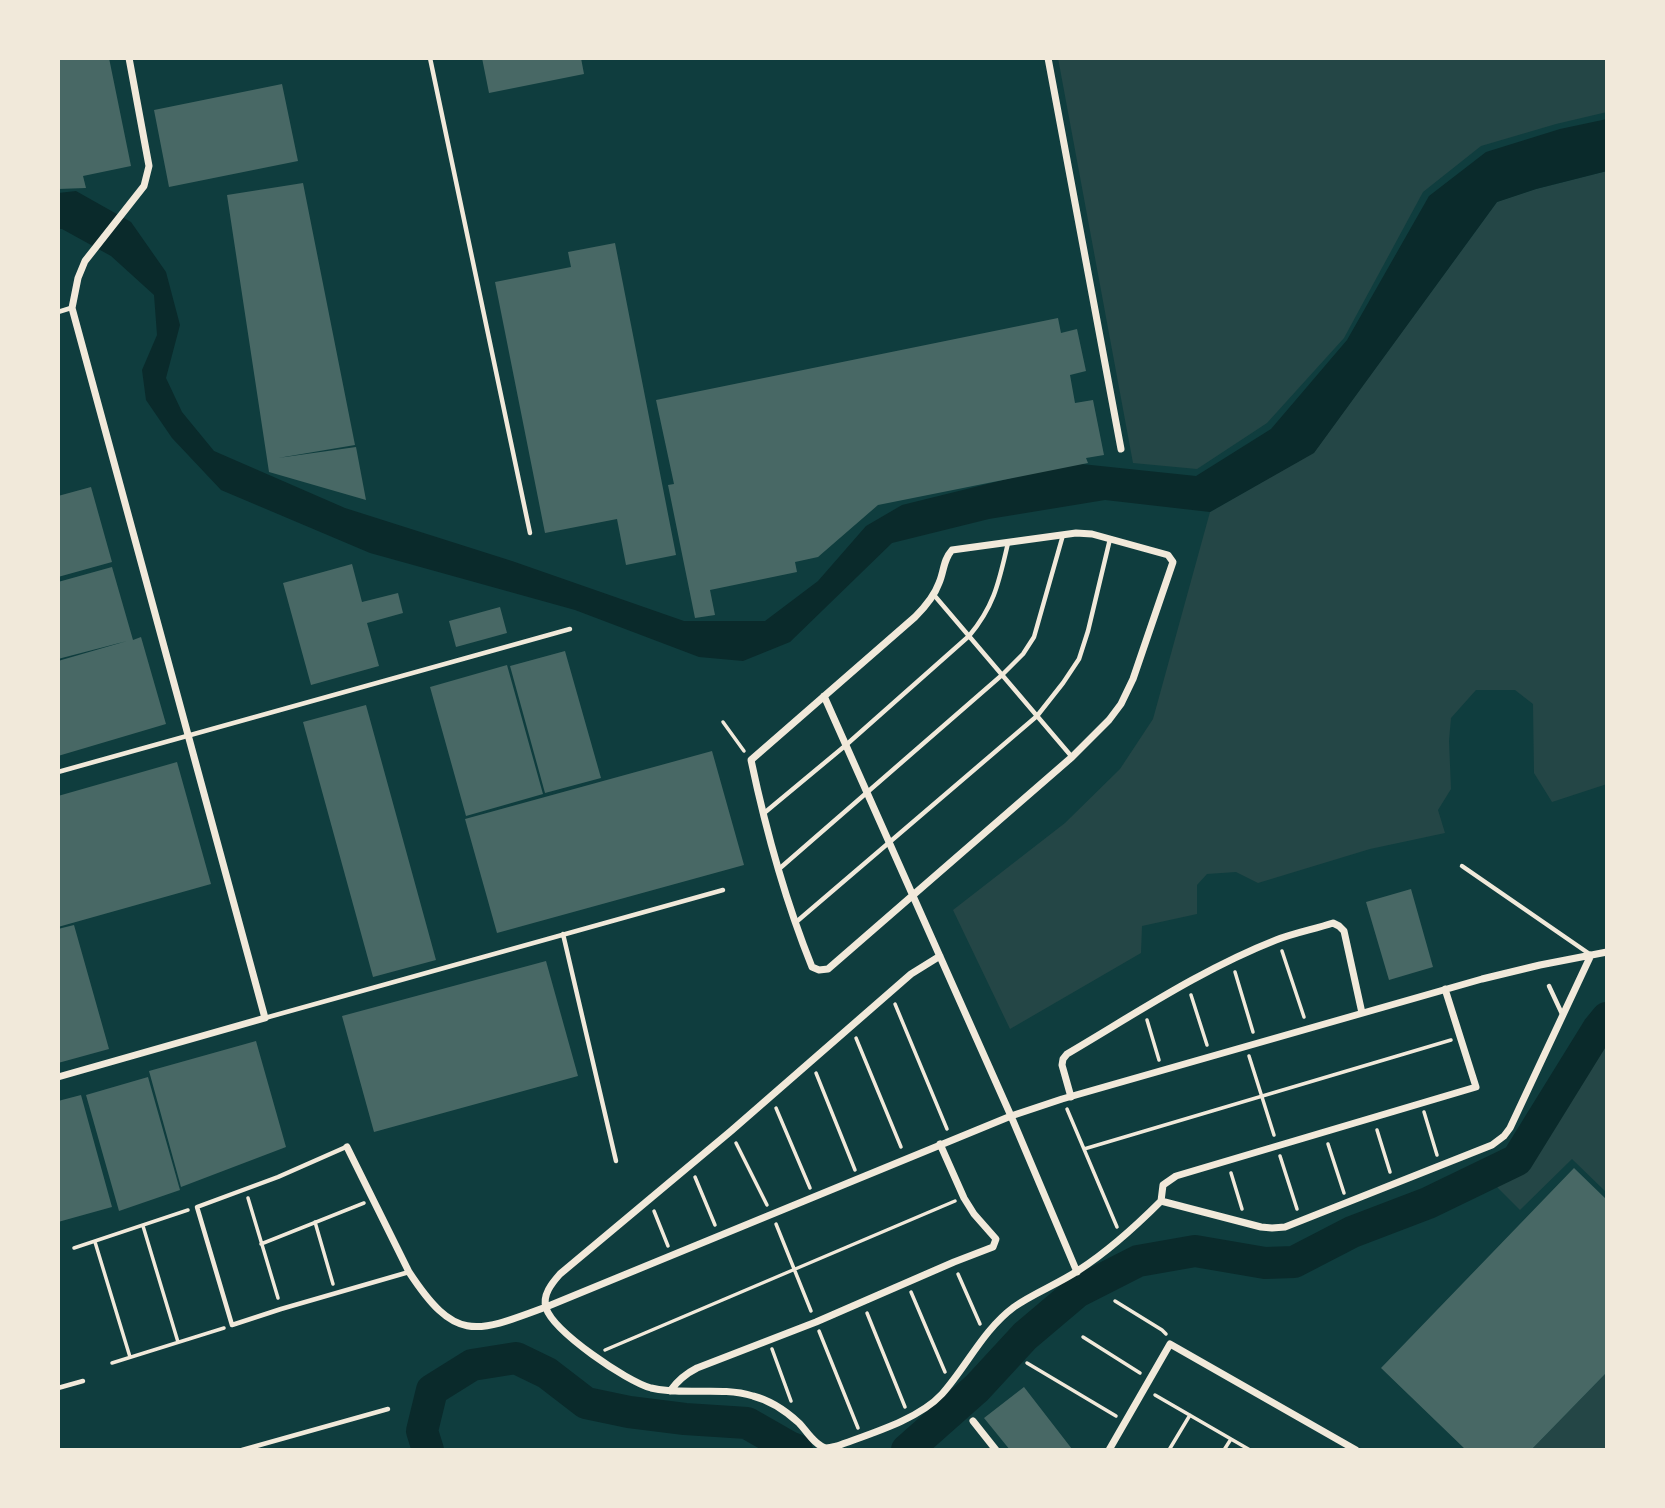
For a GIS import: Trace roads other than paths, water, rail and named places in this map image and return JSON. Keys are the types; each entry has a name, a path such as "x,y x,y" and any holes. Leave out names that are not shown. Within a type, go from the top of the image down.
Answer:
{"street":[{"path":"58,1077 265,1018 72,308 78,278 85,261 144,186 149,166 129,58"},
{"path":"1048,58 1122,449"},
{"path":"1063,534 1092,534 1110,538 1168,555 1173,562 1133,679 1121,704 1072,757 828,969 812,967 794,924 778,870 762,815 751,760 926,606 940,582 946,557 952,550 1063,534"},
{"path":"824,696 1011,1116 1077,1272"},
{"path":"1067,1098 1062,1059 1067,1054 1187,983 1278,939 1334,923 1339,926 1344,931 1362,1013"},
{"path":"347,1147 409,1272 436,1309 449,1320 465,1326 490,1326 546,1307 1011,1116 1445,989 1510,972 1607,952"},
{"path":"1161,1200 1246,1223 1272,1228 1285,1227 1492,1145 1510,1128 1591,955"},
{"path":"940,956 911,974 731,1131 560,1274 546,1296 546,1307 565,1331 593,1355 628,1379 650,1388 751,1395 768,1401 798,1422 826,1448 861,1437 909,1417 931,1404 951,1383 1000,1319 1013,1308 1077,1272 1122,1239 1161,1200 1163,1185 1176,1176 1476,1087 1445,989"},
{"path":"670,1391 685,1374 993,1247 996,1239 964,1198 940,1144"},
{"path":"1109,1450 1170,1344 1343,1447 1356,1450"},
{"path":"973,1421 996,1450"}],"lane":[{"path":"430,58 530,533"},
{"path":"58,312 72,308"},
{"path":"778,870 1023,654 1034,637 1063,534"},
{"path":"794,924 1037,716 1079,659 1110,538"},
{"path":"762,815 969,636 991,604 1008,543"},
{"path":"934,594 1072,757"},
{"path":"58,772 570,629"},
{"path":"1462,866 1591,955"},
{"path":"265,1018 723,890"},
{"path":"563,934 616,1161"},
{"path":"1549,985 1563,1016"},
{"path":"347,1147 246,1190 197,1207 232,1325 409,1272"},
{"path":"58,1388 83,1381"},
{"path":"242,1450 388,1409"}],"waterway":[{"path":"907,1450 977,1388 1025,1336 1077,1292 1138,1261 1195,1251 1265,1263 1294,1262 1352,1232 1428,1203 1517,1160 1607,1018"},
{"path":"428,1450 422,1431 432,1390 472,1365 516,1358 547,1373 586,1403 685,1419 747,1423 797,1450"}]}
